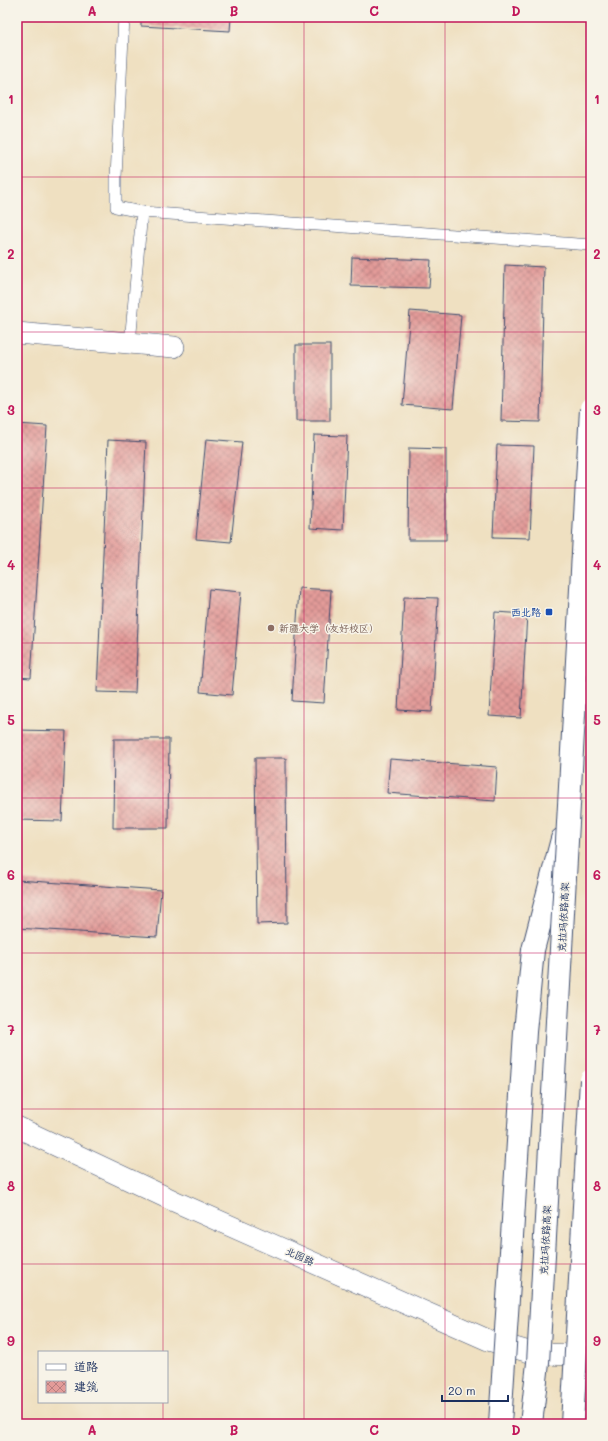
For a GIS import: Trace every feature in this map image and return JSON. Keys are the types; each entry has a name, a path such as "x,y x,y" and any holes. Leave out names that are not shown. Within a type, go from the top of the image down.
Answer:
{"highway":[{"name":"克拉玛依路高架","path":"531,1424 538,1355 591,409"},
{"path":"500,1424 525,1032 533,950 566,824"},
{"path":"572,1424 591,1080"}],"street":[{"path":"17,333 174,347"},
{"name":"北园路","path":"17,1127 182,1204 488,1340 536,1354 591,1353"}],"lane":[{"path":"124,17 116,177 116,207 142,212 591,245"},
{"path":"130,343 142,212"}],"building":[{"path":"141,17 231,17 230,31 141,26"},
{"path":"352,257 431,260 429,288 351,286"},
{"path":"505,265 544,267 540,422 501,421"},
{"path":"410,311 461,315 453,409 402,405"},
{"path":"296,345 330,345 330,421 296,421"},
{"path":"17,424 47,426 31,678 17,677"},
{"path":"314,435 347,436 343,530 310,528"},
{"path":"206,439 242,442 231,542 196,539"},
{"path":"108,440 146,442 135,693 97,692"},
{"path":"497,445 534,446 530,538 493,537"},
{"path":"409,448 446,449 446,540 408,540"},
{"path":"299,588 331,590 324,703 292,701"},
{"path":"209,589 241,592 232,695 200,692"},
{"path":"404,597 438,598 432,712 398,710"},
{"path":"495,612 527,614 521,718 489,716"},
{"path":"17,730 66,731 62,821 17,820"},
{"path":"114,739 169,739 168,828 113,828"},
{"path":"255,758 286,758 287,923 257,924"},
{"path":"390,759 497,767 495,801 387,793"},
{"path":"17,880 161,890 157,937 17,928"}],"place":[{"name":"西北路","path":"549,612"},
{"name":"新疆大学（友好校区）","path":"271,628"}]}
